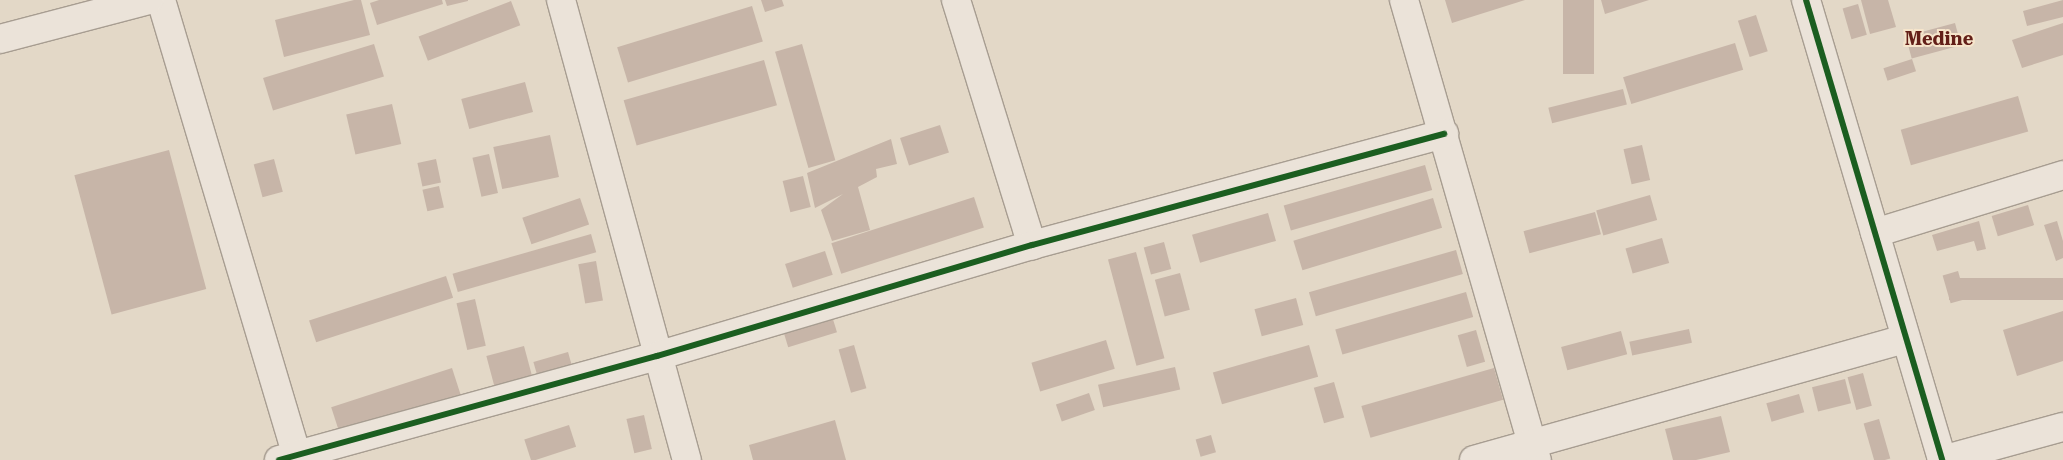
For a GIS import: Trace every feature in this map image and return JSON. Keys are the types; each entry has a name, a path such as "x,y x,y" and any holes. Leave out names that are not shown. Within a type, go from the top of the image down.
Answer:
{"street":[{"path":"0,39 149,0"},
{"path":"161,0 288,458 657,356 1032,245 1444,134"},
{"path":"561,0 687,460"},
{"path":"956,0 1032,245"},
{"path":"1404,0 1535,452"},
{"path":"1806,0 1942,460 2063,427"},
{"path":"1875,232 2063,175"},
{"path":"1474,460 1535,452 1905,338"}],"building":[{"path":"354,0 361,0 370,35 284,57 275,20"},
{"path":"379,0 442,0 443,4 377,25 370,3"},
{"path":"445,0 468,0 468,1 447,6"},
{"path":"761,0 782,0 784,6 765,12"},
{"path":"1445,0 1525,0 1452,23"},
{"path":"1563,0 1594,0 1594,74 1563,74"},
{"path":"1601,0 1649,0 1605,14"},
{"path":"1861,0 1888,0 1896,27 1870,34"},
{"path":"2063,0 2063,17 2027,26 2023,11"},
{"path":"511,1 520,25 428,61 419,36"},
{"path":"1858,4 1867,35 1851,39 1843,8"},
{"path":"752,6 763,41 628,83 617,47"},
{"path":"1756,15 1768,51 1750,57 1738,21"},
{"path":"1955,23 1961,45 1912,58 1906,36"},
{"path":"2063,23 2063,55 2022,68 2012,40"},
{"path":"1735,43 1743,70 1631,104 1623,77"},
{"path":"374,44 384,77 273,110 263,78"},
{"path":"802,44 835,160 808,168 775,52"},
{"path":"1912,59 1916,71 1887,81 1883,68"},
{"path":"764,60 777,105 637,145 624,100"},
{"path":"525,82 533,112 469,129 461,99"},
{"path":"1623,89 1627,105 1552,123 1548,108"},
{"path":"2018,96 2028,132 1911,165 1901,130"},
{"path":"392,104 401,144 355,155 346,115"},
{"path":"940,125 949,153 909,166 900,138"},
{"path":"550,135 559,177 502,189 493,147"},
{"path":"891,139 897,164 876,169 877,177 858,187 870,230 832,241 821,210 843,194 815,208 807,173"},
{"path":"1642,145 1650,180 1632,184 1623,149"},
{"path":"169,150 206,289 112,314 74,175"},
{"path":"489,154 498,193 481,197 472,158"},
{"path":"274,159 283,192 263,197 254,164"},
{"path":"436,159 441,182 422,186 417,163"},
{"path":"1425,165 1432,190 1291,231 1284,206"},
{"path":"803,176 811,207 790,212 783,181"},
{"path":"439,186 444,207 427,211 422,190"},
{"path":"1650,195 1657,220 1603,235 1596,210"},
{"path":"974,197 984,227 841,274 831,243"},
{"path":"580,198 589,224 531,244 522,218"},
{"path":"1433,198 1442,228 1302,270 1293,241"},
{"path":"2028,205 2034,225 1998,236 1992,216"},
{"path":"1595,212 1601,234 1529,253 1524,231"},
{"path":"1268,213 1276,241 1200,263 1192,235"},
{"path":"1979,221 1986,249 1977,251 1974,241 1937,251 1932,235"},
{"path":"2057,221 2063,241 2063,258 2056,261 2044,225"},
{"path":"591,234 596,252 458,292 453,274"},
{"path":"1662,238 1669,263 1633,273 1625,248"},
{"path":"1164,242 1171,269 1151,274 1144,247"},
{"path":"1456,250 1463,274 1316,316 1309,292"},
{"path":"825,251 833,275 793,288 785,264"},
{"path":"1136,252 1164,358 1136,366 1108,260"},
{"path":"596,261 603,300 585,304 578,264"},
{"path":"1958,271 1966,299 1951,303 1943,275"},
{"path":"1180,273 1190,310 1165,316 1155,280"},
{"path":"446,276 453,298 316,342 309,320"},
{"path":"1949,278 2063,278 2063,300 1949,300"},
{"path":"1466,292 1473,317 1342,354 1335,329"},
{"path":"1296,298 1303,325 1262,336 1254,309"},
{"path":"475,299 486,346 467,350 456,303"},
{"path":"2063,311 2063,361 2017,376 2003,330"},
{"path":"832,316 837,332 788,347 783,331"},
{"path":"1689,329 1692,343 1632,355 1629,342"},
{"path":"1476,330 1485,362 1467,367 1458,335"},
{"path":"1621,331 1627,354 1567,370 1561,347"},
{"path":"1106,340 1115,369 1040,391 1031,363"},
{"path":"854,345 866,388 851,393 839,349"},
{"path":"1309,345 1318,377 1222,404 1213,373"},
{"path":"524,346 533,379 495,389 486,356"},
{"path":"568,352 572,366 538,376 533,362"},
{"path":"1175,367 1180,389 1103,407 1098,385"},
{"path":"452,368 462,399 341,439 331,407"},
{"path":"1494,368 1503,400 1370,438 1361,406"},
{"path":"1863,373 1872,406 1856,410 1848,377"},
{"path":"1845,379 1851,403 1818,411 1812,387"},
{"path":"1334,382 1344,418 1324,423 1314,388"},
{"path":"1089,393 1095,410 1062,421 1056,404"},
{"path":"1799,394 1804,412 1772,422 1766,403"},
{"path":"644,415 652,449 634,453 626,419"},
{"path":"1721,416 1730,452 1696,460 1673,460 1665,429"},
{"path":"1879,419 1890,458 1874,460 1864,423"},
{"path":"835,420 846,460 753,460 749,445"},
{"path":"569,425 576,447 531,460 524,440"},
{"path":"1211,435 1216,452 1201,457 1196,439"}],"cycle path":[{"path":"1806,0 1942,460"},
{"path":"279,460 657,356 1032,245 1444,134"}],"district":[{"name":"Medine","path":"1939,39"}]}
